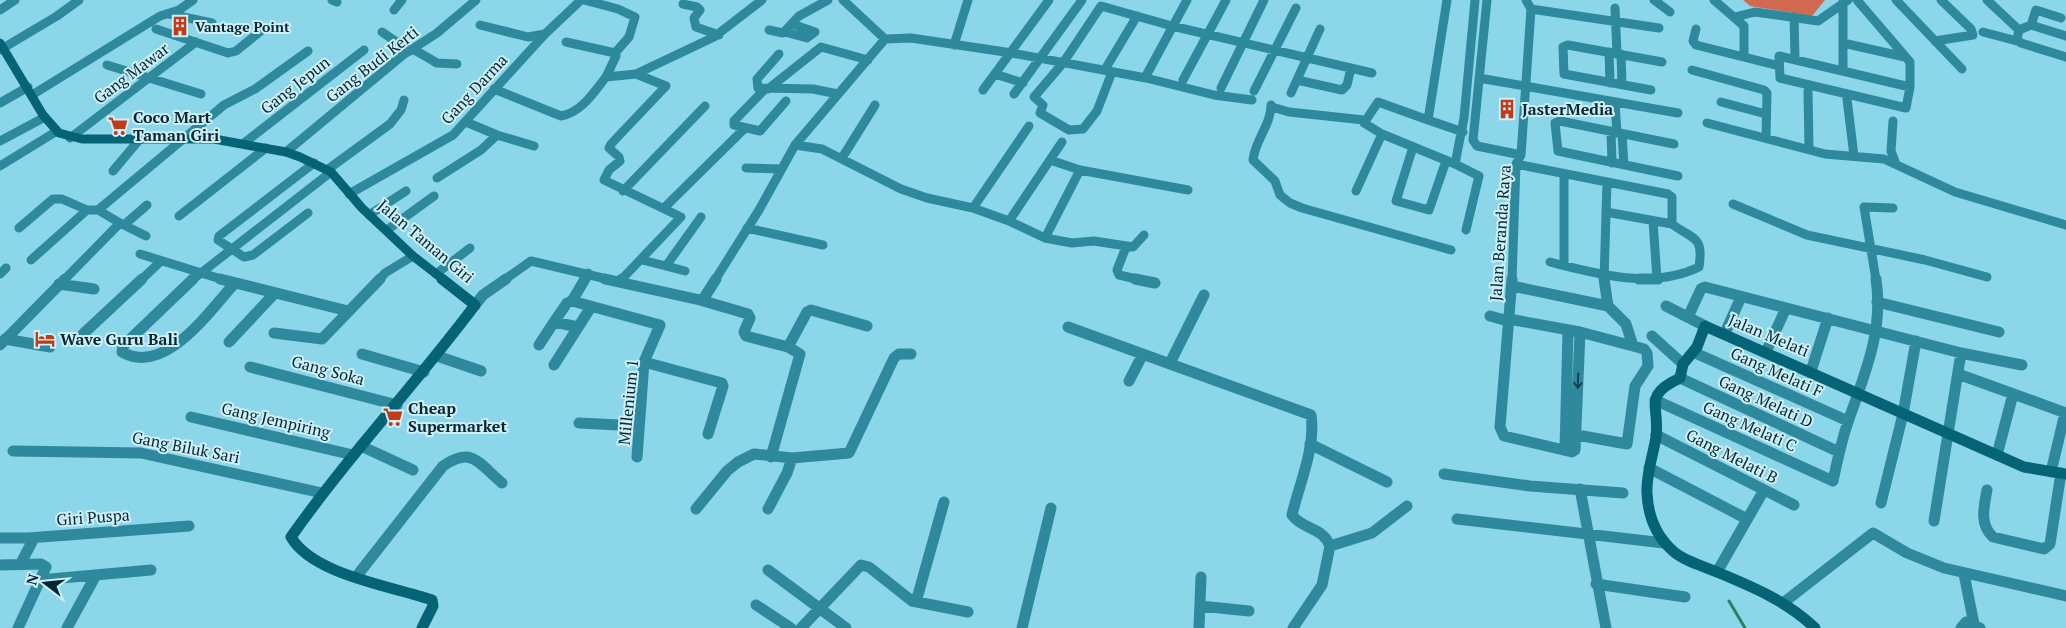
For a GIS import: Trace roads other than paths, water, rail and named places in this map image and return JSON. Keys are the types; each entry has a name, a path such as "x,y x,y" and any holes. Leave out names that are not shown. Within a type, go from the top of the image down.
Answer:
{"street":[{"path":"0,10 15,0"},
{"path":"1,47 57,16 79,0"},
{"path":"0,103 30,91 151,21 179,10 193,0"},
{"path":"394,10 402,0"},
{"name":"Gang Budi Kerti","path":"286,152 412,50 441,30 476,0"},
{"path":"606,77 636,74 719,34 762,0"},
{"path":"785,32 802,14 828,0"},
{"path":"843,0 885,39 911,38 1110,69 1214,95 1252,100"},
{"path":"954,45 968,0"},
{"path":"983,90 1012,53 1049,0"},
{"path":"1014,94 1042,59 1082,0"},
{"path":"1148,74 1186,0"},
{"path":"1183,80 1226,0"},
{"path":"1222,88 1242,42 1264,0"},
{"path":"1428,120 1447,0"},
{"path":"1412,147 1396,201 1429,210 1463,132 1475,0"},
{"path":"1487,0 1473,140 1478,146 1521,156"},
{"name":"Jalan Beranda Raya","path":"1526,0 1531,10 1528,86 1521,156 1516,164 1512,286 1500,427 1501,433 1507,437 1565,450"},
{"path":"1654,0 1670,12"},
{"path":"1707,0 1716,2 1744,26 1744,57"},
{"path":"1857,0 1910,65 1910,87 1907,105 1900,108 1781,79 1779,56 1795,58 1910,87"},
{"path":"1896,0 1962,69"},
{"path":"1935,41 1973,35 1971,29 1941,0"},
{"path":"1986,0 2019,30"},
{"path":"566,42 615,53 620,50 635,26 635,17 618,9 586,1"},
{"name":"Gang Darma","path":"350,194 453,135 545,34 586,1"},
{"path":"1735,18 1755,12 1821,21 1846,1"},
{"path":"1843,70 1846,1"},
{"path":"683,4 697,7 700,10 694,18 696,27 719,34"},
{"path":"1137,16 1110,69 1093,118 1087,126 1075,131 1042,116 1040,110 1043,105 1034,98 1063,63 1100,6 1137,16 1172,26 1372,73"},
{"path":"1254,91 1296,8"},
{"path":"1615,8 1616,53 1622,85"},
{"path":"1531,10 1659,28"},
{"path":"2031,25 2036,10 2061,18"},
{"path":"168,13 212,22"},
{"path":"1794,18 1795,58"},
{"path":"769,30 807,38 815,32 792,24"},
{"path":"480,25 528,37 545,34"},
{"path":"2019,30 2031,25 2066,36"},
{"name":"Gang Mawar","path":"156,29 196,42"},
{"path":"1291,93 1320,29"},
{"path":"1696,29 1693,41 1696,45 1779,66"},
{"path":"196,42 232,53 262,30"},
{"path":"2017,41 2019,30"},
{"path":"382,32 437,62 457,64"},
{"path":"1983,32 2066,57"},
{"path":"700,300 709,291 748,228 795,145 885,39"},
{"name":"Gang Mawar","path":"70,138 150,79 196,42"},
{"path":"1843,43 1905,57"},
{"path":"1651,90 1567,75 1562,72 1565,45 1662,62"},
{"name":"Jalan Taman Giri","path":"1,47 45,117 57,131 70,138 139,140 214,139 286,152 329,171 342,182 369,215 413,256 460,291 474,305 437,356 322,493 294,530 291,537 292,544 302,554 356,577 432,600 433,606 422,628"},
{"path":"786,101 760,131 744,129 734,125 734,121 766,89 822,47 868,60"},
{"name":"Gang Jepun","path":"244,143 364,50"},
{"path":"98,210 228,102 255,89 308,51"},
{"path":"494,89 565,116 585,101 606,77 616,56 615,53"},
{"path":"1610,83 1616,53"},
{"path":"779,54 757,79 756,86 766,89 813,89 838,94"},
{"path":"107,65 201,94"},
{"path":"1297,80 1342,90 1347,85 1351,68"},
{"path":"1692,70 1760,87 1767,93 1766,138"},
{"path":"620,281 681,217 665,207 623,191 604,180 609,170 620,160 620,157 609,148 666,86 636,74"},
{"path":"994,74 1023,83"},
{"path":"1479,78 1678,113"},
{"path":"1808,91 1809,148"},
{"path":"1848,99 1854,156"},
{"path":"235,283 168,350 141,356 126,355 122,352 123,346 200,272 372,135 390,124 401,110 404,100"},
{"path":"1364,120 1378,102 1383,102 1463,132"},
{"path":"1615,102 1617,133 1624,165"},
{"path":"1721,102 1766,114"},
{"path":"842,158 875,105"},
{"path":"623,191 705,106"},
{"path":"1364,120 1289,112 1272,106 1254,150 1253,160 1275,181 1278,192 1284,199 1302,208 1451,250"},
{"path":"0,141 45,117"},
{"path":"1364,120 1367,126 1382,134 1480,176 1466,230"},
{"path":"1674,144 1560,121 1555,123 1556,150 1678,176"},
{"path":"1893,121 1891,151 1896,164"},
{"path":"466,122 497,135 534,146"},
{"path":"1706,123 1809,148 1825,154 1877,158 1896,164 1933,184 1955,192 2066,225"},
{"path":"973,208 1029,126"},
{"path":"665,207 744,129"},
{"path":"0,166 57,131"},
{"path":"1612,163 1617,133"},
{"path":"1356,191 1382,134"},
{"path":"437,178 481,150 497,135"},
{"path":"113,170 139,140"},
{"path":"1009,221 1062,142"},
{"path":"795,145 822,149 901,189 926,198 973,208 1009,221 1045,238 1072,243 1094,241 1126,247 1136,245 1144,235"},
{"path":"178,216 266,148"},
{"path":"1050,160 1080,170 1188,190"},
{"path":"308,213 253,255 244,257 230,250 218,240 219,236 314,163"},
{"path":"1516,164 1670,195 1672,197 1672,224"},
{"path":"746,168 782,169"},
{"path":"1045,238 1080,170"},
{"path":"1564,174 1564,265"},
{"path":"1608,182 1603,274 1608,306"},
{"path":"369,215 406,190"},
{"path":"387,230 434,196"},
{"path":"19,228 53,199 62,199 87,210 98,210 146,236"},
{"path":"1733,204 1797,232 1924,260 1987,277"},
{"path":"3,342 59,284 122,224 147,205"},
{"path":"1839,452 1848,421 1860,394 1877,331 1877,302 1872,249 1864,207 1894,208"},
{"path":"31,260 87,210"},
{"path":"1550,262 1603,274 1657,279 1682,275 1699,267 1701,241 1672,224 1606,212"},
{"path":"666,266 701,217"},
{"path":"1653,221 1657,279"},
{"path":"748,228 823,244"},
{"path":"1126,247 1117,270 1119,275 1155,282"},
{"path":"436,274 470,248"},
{"path":"140,254 274,294 348,311"},
{"path":"274,333 320,340 385,273 413,256"},
{"path":"642,260 685,271"},
{"path":"82,334 161,261"},
{"path":"474,305 483,295 531,261 700,300 748,314 750,318 744,332 746,336 788,347 798,352 800,356 771,456"},
{"path":"539,346 566,303 572,300 588,273"},
{"path":"59,284 94,289"},
{"path":"1512,286 1608,306 1626,324 1633,346"},
{"path":"1688,317 1702,287 1961,353 2022,365"},
{"path":"229,342 274,294"},
{"path":"1170,363 1204,295"},
{"path":"1725,333 1741,297"},
{"name":"Millenium 1","path":"572,300 590,307 660,326 644,362 637,456"},
{"path":"1877,302 1999,332"},
{"path":"1666,306 1705,326"},
{"path":"554,365 590,307"},
{"path":"1766,352 1786,308"},
{"path":"788,347 807,312 811,310 867,326"},
{"path":"1490,316 1580,332 1644,349 1647,353 1648,366 1635,386 1627,444 1577,435"},
{"path":"1811,371 1828,318"},
{"path":"554,322 578,326"},
{"name":"Jalan Melati","path":"1680,378 1683,364 1697,347 1705,326 1811,371 2024,467 2059,473"},
{"path":"1068,327 1311,415 1313,421 1310,444 1292,515 1295,520 1323,533 1330,546 1326,558 1325,576 1321,586 1293,628"},
{"path":"1568,330 1565,450 1574,450 1577,435 1580,332"},
{"path":"1652,336 1683,364"},
{"path":"1881,503 1903,414 1916,341"},
{"path":"3,342 50,347"},
{"name":"Gang Melati F","path":"1693,352 1848,421"},
{"path":"1934,521 1961,353"},
{"path":"362,354 424,372"},
{"path":"696,509 727,472 738,462 754,454 792,458 849,453 894,358 899,354 911,354"},
{"path":"1129,381 1143,354"},
{"path":"437,356 481,371"},
{"path":"644,362 718,381 723,386 708,434"},
{"name":"Gang Soka","path":"250,366 397,405"},
{"path":"1958,374 2066,413 2050,544 2044,550 1993,537 1986,532 1982,526 1987,490"},
{"path":"1661,543 1650,517 1646,499 1649,468 1656,435 1655,400 1661,387 1680,378"},
{"name":"Gang Melati D","path":"1680,378 1839,452"},
{"path":"1997,455 2013,394"},
{"name":"Gang Melati C","path":"1655,400 1833,482 1839,452"},
{"name":"Gang Jempiring","path":"191,417 357,451 413,470"},
{"path":"579,422 640,426"},
{"name":"Gang Melati B","path":"1656,435 1794,505"},
{"path":"1310,444 1387,482"},
{"name":"Gang Biluk Sari","path":"13,451 141,453 322,493"},
{"path":"356,577 443,466 458,456 470,456 502,483"},
{"path":"768,509 787,473 792,458"},
{"path":"1649,468 1747,519"},
{"path":"1444,474 1530,486 1623,494"},
{"path":"1580,489 1596,584 1606,628"},
{"path":"1717,572 1764,490"},
{"path":"916,602 944,502"},
{"path":"1330,546 1372,534 1407,506"},
{"path":"1022,628 1051,508"},
{"path":"1457,519 1661,543 1690,561 1783,603 1805,618 1815,628"},
{"name":"Giri Puspa","path":"0,538 34,538 188,526"},
{"path":"1783,603 1871,534 1876,534 1907,553 1964,574 2066,596"},
{"path":"22,564 34,538"},
{"path":"0,565 40,564 46,567 18,628"},
{"path":"800,628 844,580 863,565 870,567 905,597 916,602 968,612"},
{"path":"39,580 151,570"},
{"path":"768,570 846,628"},
{"path":"1964,574 1977,626"},
{"path":"68,628 96,575"},
{"path":"1199,628 1201,577"},
{"path":"1596,584 1685,597"},
{"path":"756,605 791,628"},
{"path":"1200,606 1249,611"},
{"path":"1961,628 1966,622 1977,626"}],"waterway":[{"path":"1729,601 1745,628"}],"place":[{"name":"Vantage Point","path":"180,26"},
{"name":"JasterMedia","path":"1507,109"},
{"name":"Coco Mart Taman Giri","path":"118,126"},
{"name":"Wave Guru Bali","path":"45,339"},
{"name":"Cheap Supermarket","path":"393,417"}]}
